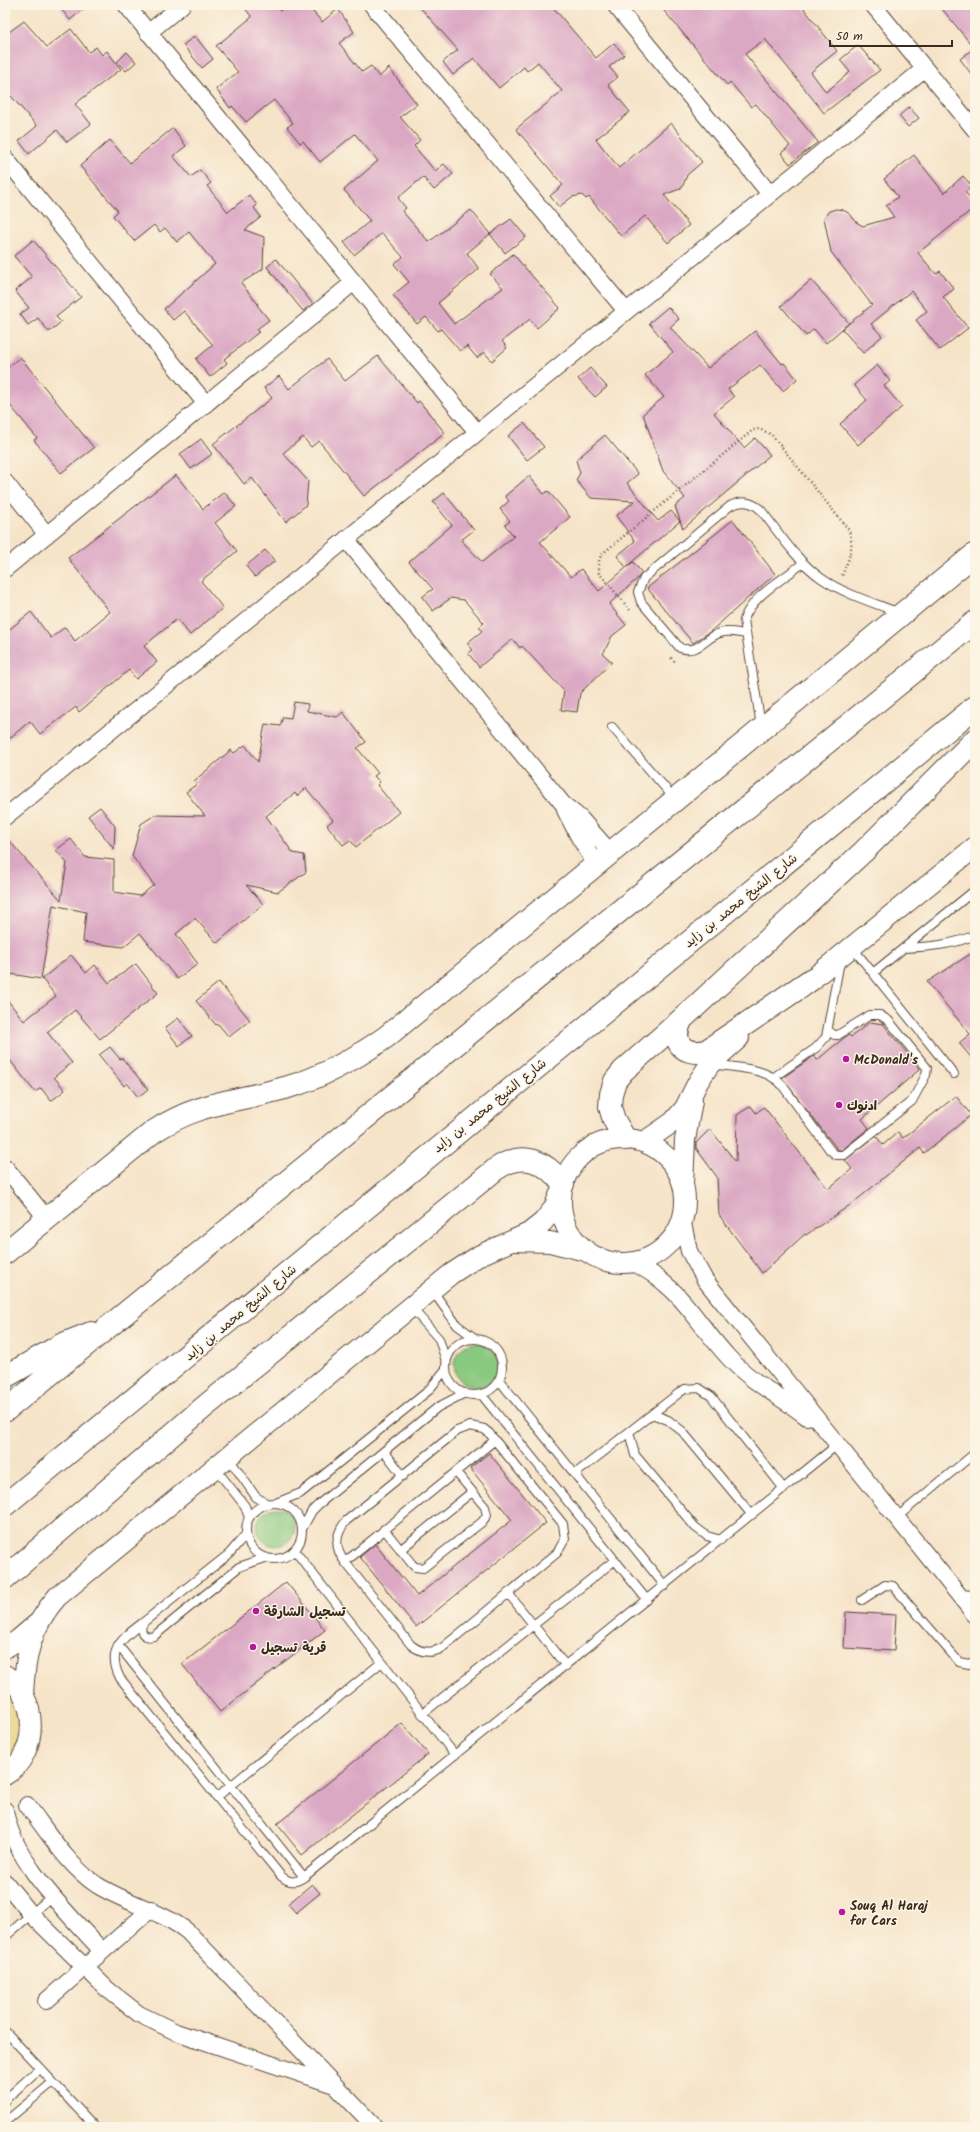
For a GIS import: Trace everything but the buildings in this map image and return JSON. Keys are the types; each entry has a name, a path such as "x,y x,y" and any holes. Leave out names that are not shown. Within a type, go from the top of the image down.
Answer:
{"main road":[{"path":"5,1253 153,1132 178,1117 205,1106 288,1087 309,1080 336,1068 368,1049 676,800 975,554"},
{"path":"5,1411 975,622"},
{"name":"شارع الشيخ محمد بن زايد","path":"5,1505 975,707"},
{"path":"635,1141 614,1120 610,1107 611,1094 615,1082 623,1071 682,1019 863,852 975,740"},
{"path":"682,1019 677,1029 677,1041 684,1050 695,1054 706,1051 812,979"},
{"path":"5,1578 203,1408 496,1169 515,1160 536,1162 554,1173 562,1187"},
{"path":"5,1377 61,1345 107,1327"}],"street":[{"path":"126,5 477,432"},
{"path":"148,33 182,5"},
{"path":"372,5 626,311"},
{"path":"615,5 770,194"},
{"path":"873,5 975,130"},
{"path":"5,817 924,69"},
{"path":"5,158 206,404"},
{"path":"5,569 354,282"},
{"path":"5,482 47,535"},
{"path":"346,539 563,804 580,818 603,858"},
{"path":"512,1241 550,1242 586,1251 610,1261 632,1262 649,1257 663,1248 675,1235 682,1219 685,1203 683,1187 685,1140 694,1093 698,1082 710,1064 975,847"},
{"path":"635,1141 673,1122 685,1108 694,1093"},
{"path":"5,1648 18,1640 38,1623 57,1597 432,1290 470,1261 529,1233 543,1222 554,1208 569,1169 580,1156 589,1149 609,1140 635,1141 658,1150 669,1160 678,1173 683,1187"},
{"path":"5,1167 47,1219"},
{"path":"562,1187 561,1208 565,1224 574,1239 586,1251"},
{"path":"682,1219 689,1251 705,1280 975,1615"},
{"path":"632,1262 661,1279 674,1290 715,1341 746,1374 790,1404 837,1445"},
{"path":"23,1694 27,1658 38,1623"},
{"path":"5,1675 10,1678 23,1694 31,1715 30,1737 22,1758 6,1779"},
{"path":"27,1805 72,1862 88,1878 107,1891 151,1909 176,1922 187,1931 375,2127"},
{"path":"5,1810 11,1835 18,1849 52,1895 102,1952"},
{"path":"5,1882 31,1914 84,1967 122,2002 157,2024 196,2039 335,2085"},
{"path":"46,2001 151,1909"}],"lane":[{"path":"746,634 722,632 696,649 686,650 680,648 641,602 638,592 641,582 730,506 742,502 756,506 761,510 803,563 821,578 838,588 902,614"},
{"path":"762,729 744,620 749,607 803,563"},
{"path":"612,727 676,800"},
{"path":"873,973 975,890"},
{"path":"904,948 927,947 950,943 975,935"},
{"path":"774,1077 816,1048 826,1037 846,952 873,973 954,1074"},
{"path":"710,1064 762,1073 774,1077 782,1085 830,1150 840,1155 847,1152 915,1097 922,1080 926,1075 927,1068 885,1017 875,1014 870,1015 838,1035 828,1030"},
{"path":"302,1529 312,1511 438,1407 465,1393 481,1394 488,1391 499,1380 502,1364 498,1353 490,1344 476,1339 457,1325 432,1290"},
{"path":"411,1307 439,1340 452,1384 465,1393"},
{"path":"249,1518 260,1507 301,1493 428,1391 446,1365 449,1354 460,1342 476,1339"},
{"path":"499,1380 665,1586"},
{"path":"575,1474 685,1389 699,1388 706,1391 784,1489"},
{"path":"481,1394 647,1600"},
{"path":"652,1414 668,1420 682,1431 752,1515"},
{"path":"470,1426 484,1429 495,1440 563,1524 566,1532 565,1539 557,1553 442,1648 429,1653 422,1652 411,1645 339,1554 337,1546 340,1528 346,1521 403,1476 463,1428 470,1426"},
{"path":"629,1432 635,1455 695,1527 707,1536 721,1540"},
{"path":"345,1562 495,1440"},
{"path":"221,1463 245,1506 249,1518 246,1534 229,1554 122,1639 118,1645 114,1662 120,1678 281,1876 285,1880 295,1882 304,1877 566,1666 837,1445"},
{"path":"384,1451 403,1476"},
{"path":"896,1518 975,1453"},
{"path":"145,1621 141,1625 141,1630 144,1635 149,1637 154,1636 239,1567 265,1558 281,1559 295,1551 302,1537 302,1529 296,1514 291,1508 272,1504 256,1497 221,1463"},
{"path":"384,1530 415,1567 423,1568 476,1527 485,1519 486,1511 456,1472"},
{"path":"400,1550 472,1492"},
{"path":"246,1534 252,1549 265,1558"},
{"path":"295,1551 455,1755"},
{"path":"422,1714 615,1560"},
{"path":"862,1600 884,1585 893,1586 959,1662 969,1664 975,1661"},
{"path":"508,1593 566,1666"},
{"path":"958,1594 975,1595"},
{"path":"118,1645 304,1877"},
{"path":"217,1797 382,1662"},
{"path":"5,1937 52,1895"},
{"path":"5,2031 95,2127"},
{"path":"5,2100 40,2068"},
{"path":"5,2122 53,2082"}],"green space":[{"path":"472,1343 480,1343 485,1344 492,1349 497,1356 497,1374 492,1381 485,1386 472,1387 464,1384 457,1377 454,1369 454,1361 457,1353 464,1346"},
{"path":"272,1508 280,1508 290,1513 294,1520 294,1534 290,1541 280,1546 272,1546 262,1541 260,1538 257,1531 257,1523 262,1513 265,1511"}],"sand":[{"path":"5,1679 17,1693 23,1729 16,1745 5,1757"}],"place":[{"name":"McDonald's","path":"846,1059"},
{"name":"ادنوك","path":"839,1105"},
{"name":"تسجيل الشارقة","path":"256,1611"},
{"name":"قرية تسجيل","path":"253,1647"},
{"name":"Souq Al Haraj for Cars","path":"842,1912"}]}
